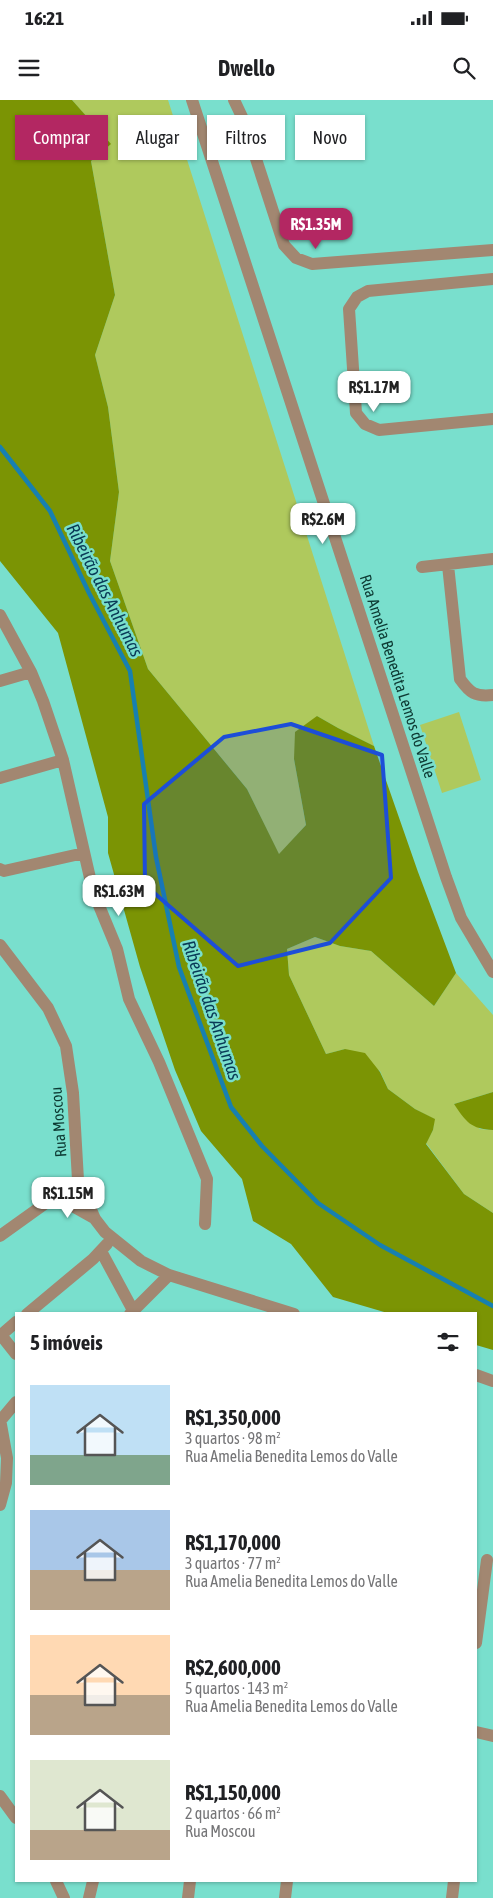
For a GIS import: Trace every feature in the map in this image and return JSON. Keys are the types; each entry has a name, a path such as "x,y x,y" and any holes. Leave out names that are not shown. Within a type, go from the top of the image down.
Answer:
{"street":[{"name":"Rua Amelia Benedita Lemos do Valle","path":"192,100 446,877 461,918 493,972"},
{"path":"234,100 284,245 296,258 312,264 493,250"},
{"path":"493,279 368,290 357,297 349,309 356,413 365,424 379,430 493,420"},
{"path":"422,568 493,559"},
{"path":"448,564 460,679 468,690 482,696 493,695"},
{"path":"0,614 31,672 62,760 93,891 117,949 129,999 159,1062 207,1179 205,1224"},
{"path":"0,681 31,672"},
{"path":"0,778 62,760"},
{"path":"0,869 4,871 84,853"},
{"name":"Rua Moscou","path":"0,946 48,1008 66,1046 73,1092 78,1180 95,1219 105,1232 141,1261 168,1275 267,1309 283,1312"},
{"path":"0,1236 78,1180"},
{"path":"50,1200 69,1204 95,1219"},
{"path":"29,1312 104,1248 133,1312"},
{"path":"134,1312 168,1275"},
{"path":"15,1323 1,1335 15,1353"},
{"path":"477,1376 493,1381"},
{"path":"0,1505 6,1483 7,1458 1,1420 15,1403"},
{"path":"477,1634 485,1560"},
{"path":"477,1732 493,1736"},
{"path":"0,1796 15,1817"},
{"path":"56,1882 64,1898"},
{"path":"89,1898 93,1882"},
{"path":"188,1898 190,1882"},
{"path":"285,1898 287,1882"},
{"path":"452,1898 454,1882"}],"highlighted area":[{"path":"291,724 382,755 391,878 330,943 238,966 145,885 144,804 224,737"}],"green space":[{"path":"0,100 72,100 85,115 15,115 15,160 92,160 115,295 95,355 108,407 119,492 110,561 148,669 247,789 279,854 306,825 294,759 295,732 317,716 374,746 456,973 434,1006 371,951 340,946 315,937 287,949 289,975 326,1054 345,1049 365,1053 380,1072 388,1089 415,1109 435,1119 433,1130 426,1144 464,1194 493,1213 493,1350 477,1345 477,1312 384,1312 333,1297 291,1244 253,1221 242,1179 201,1131 175,1070 140,967 108,853 108,817 58,633 0,561"},
{"path":"72,100 168,100 173,115 118,115 118,160 187,160 374,746 317,716 294,759 306,825 279,855 247,789 148,669 110,561 119,492 108,407 95,355 115,295 91,161 108,160 108,146 110,144 108,142 108,115 85,115"},
{"path":"459,712 481,780 442,793 420,725"},
{"path":"315,937 340,946 371,951 434,1006 456,973 493,1015 493,1092 454,1104 480,1129 493,1130 493,1213 464,1194 426,1143 433,1130 434,1119 415,1109 388,1089 380,1071 345,1049 326,1054 289,975 287,949"},
{"path":"493,1092 493,1130 474,1126 462,1116 454,1104"}],"waterway":[{"name":"Ribeirão das Anhumas","path":"0,447 50,511 89,593 130,671 156,857 179,967 231,1107 262,1146 318,1203 380,1245 493,1306"}]}
